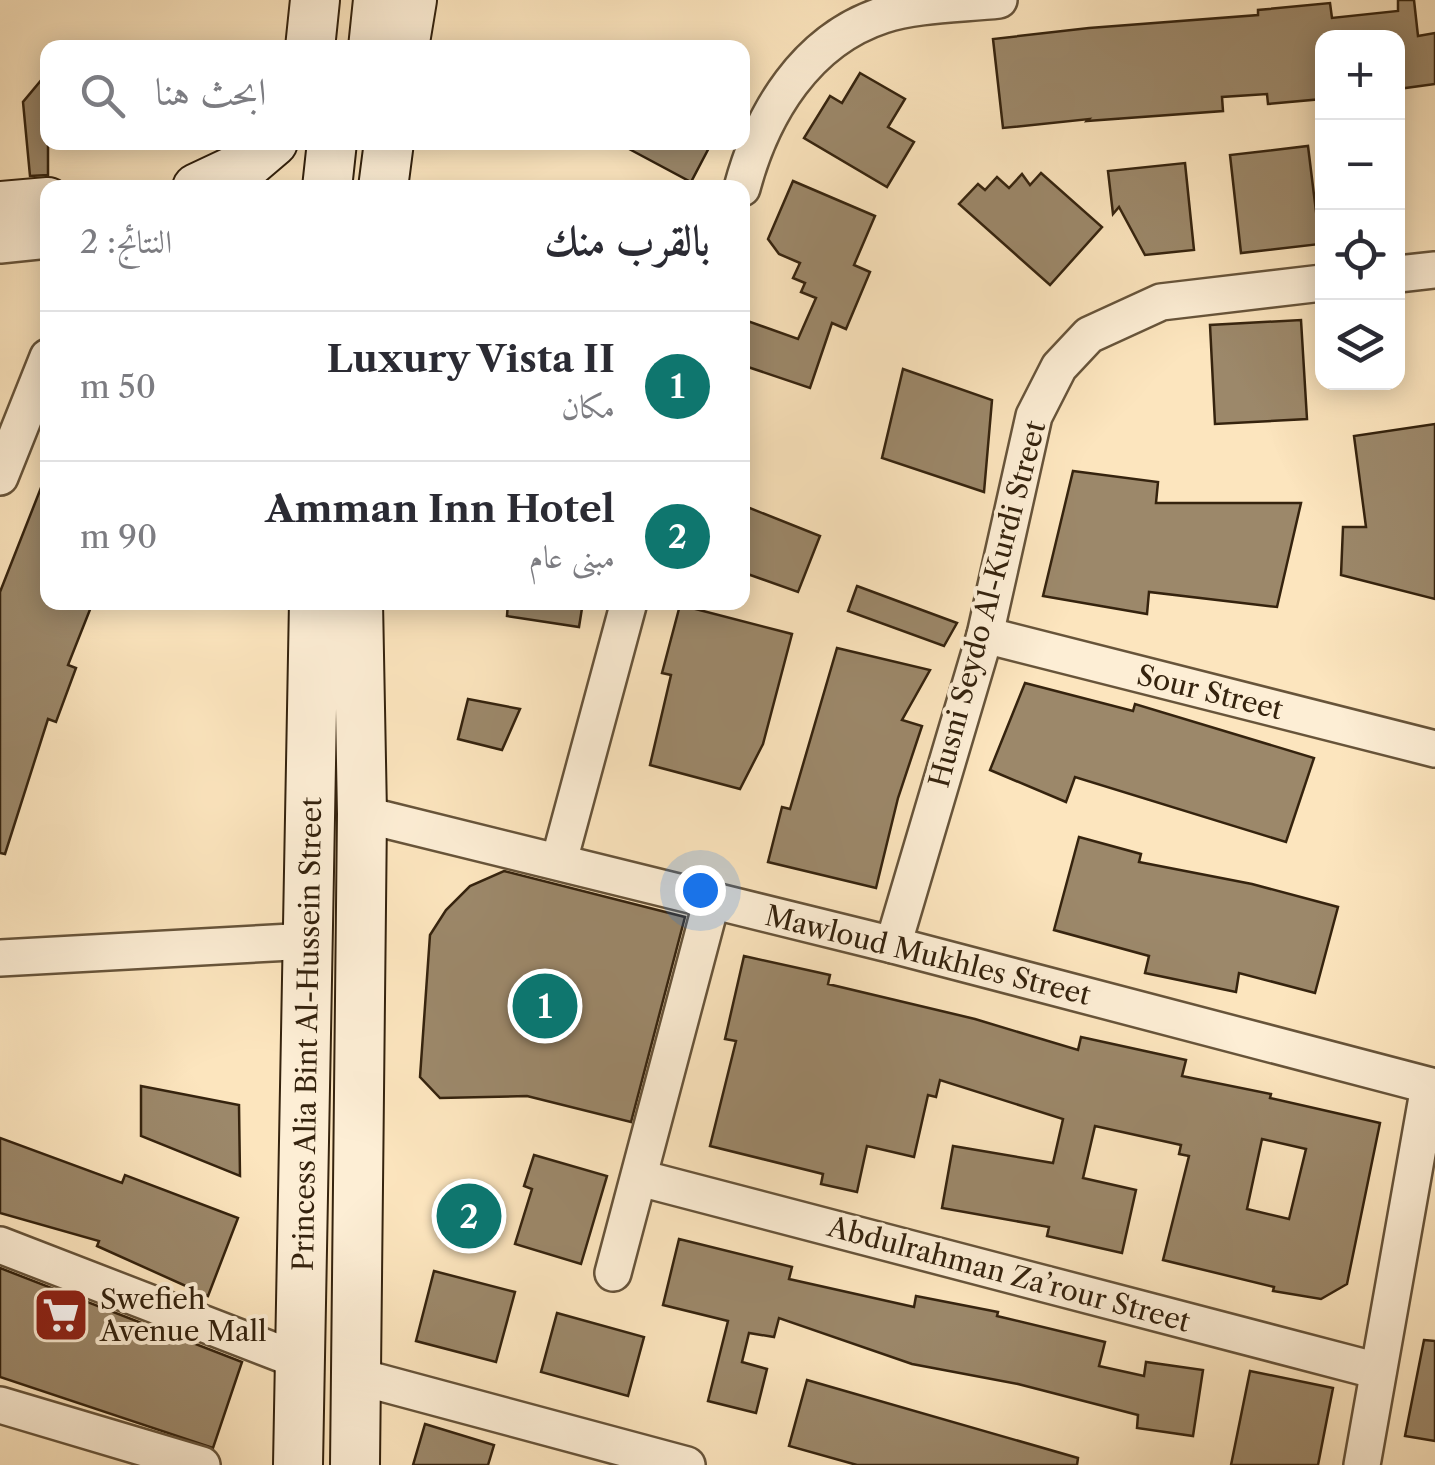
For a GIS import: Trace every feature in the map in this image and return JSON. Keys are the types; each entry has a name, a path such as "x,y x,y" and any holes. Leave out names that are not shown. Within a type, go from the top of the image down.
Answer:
{"main road":[{"path":"311,40 316,0"},
{"path":"343,40 346,0"},
{"path":"374,40 378,0"},
{"path":"405,40 412,0"},
{"path":"214,180 246,165 263,150"},
{"path":"304,180 305,150"},
{"path":"329,180 331,150"},
{"path":"359,180 362,150"},
{"path":"384,180 388,150"},
{"path":"0,206 40,203"},
{"name":"Princess Alia Bint Al-Hussein Street","path":"298,1465 314,610"},
{"name":"Princess Alia Bint Al-Hussein Street","path":"355,1465 362,814 358,610"}],"street":[{"path":"744,180 751,155 780,96 840,34 886,14 999,0"},
{"path":"0,245 40,241"},
{"path":"1405,273 1435,270"},
{"name":"Husni Seydo Al-Kurdi Street","path":"893,945 984,634 1034,416 1059,367 1089,335 1162,302 1315,284"},
{"path":"0,477 40,377"},
{"path":"559,860 627,610"},
{"name":"Sour Street","path":"984,634 1435,749"},
{"name":"Mawloud Mukhles Street","path":"362,814 893,945 1432,1087"},
{"path":"613,1273 712,900"},
{"path":"0,958 310,942"},
{"path":"1362,1465 1432,1087"},
{"name":"Abdulrahman Za’rour Street","path":"640,1178 1378,1370"},
{"path":"0,1245 300,1360"},
{"path":"356,1376 687,1465"},
{"path":"0,1406 202,1465"}],"building":[{"path":"1398,0 1414,0 1418,36 1435,33 1435,84 1405,88 1405,30 1315,30 1315,100 1268,104 1267,94 1222,97 1223,111 1003,128 993,39 1258,15 1258,10 1330,3 1332,18 1398,11"},
{"path":"860,73 905,99 888,127 914,142 887,187 804,138 830,96 842,103"},
{"path":"40,82 40,150 48,150 48,175 30,176 23,102"},
{"path":"1308,146 1315,245 1241,253 1230,155"},
{"path":"631,150 708,150 692,180"},
{"path":"1185,163 1194,250 1145,255 1119,207 1113,214 1108,171"},
{"path":"1041,173 1102,227 1050,285 959,204 978,184 985,190 997,177 1009,188 1022,174 1030,185"},
{"path":"793,181 875,216 854,265 870,272 846,329 832,323 810,388 750,368 750,322 798,339 816,298 801,292 805,283 793,278 800,263 779,254 768,239"},
{"path":"1301,320 1307,419 1215,424 1210,325"},
{"path":"903,369 992,400 984,492 882,458"},
{"path":"1435,424 1435,599 1341,575 1343,527 1366,527 1354,436"},
{"path":"1073,471 1158,482 1156,503 1301,503 1277,607 1149,592 1147,614 1043,596"},
{"path":"40,490 40,610 90,610 68,665 76,668 56,722 48,719 5,854 0,853 0,592"},
{"path":"750,508 820,536 798,592 750,575"},
{"path":"857,586 957,623 944,646 848,611"},
{"path":"507,610 582,610 579,627 507,616"},
{"path":"679,610 699,610 792,634 763,744 740,789 650,765 671,675 662,673"},
{"path":"837,648 930,670 902,720 922,726 898,798 876,888 768,862 782,807 790,809"},
{"path":"1025,683 1133,711 1135,704 1314,758 1286,842 1075,777 1066,802 990,770"},
{"path":"468,699 520,709 502,750 458,739"},
{"path":"1079,837 1141,854 1139,862 1252,884 1338,907 1315,993 1239,973 1236,992 1145,973 1149,956 1054,930"},
{"path":"504,871 685,917 631,1122 527,1096 440,1098 420,1077 430,935 446,910 470,886"},
{"path":"744,956 830,975 828,984 975,1019 1078,1050 1081,1037 1186,1060 1182,1076 1271,1094 1270,1098 1380,1123 1347,1284 1321,1299 1273,1291 1274,1287 1163,1260 1189,1156 1179,1154 1181,1145 1095,1126 1083,1178 1136,1190 1122,1253 1047,1236 1049,1227 942,1208 953,1146 1053,1163 1063,1119 940,1080 936,1097 928,1095 914,1157 867,1146 857,1192 821,1184 823,1174 710,1146 736,1041 725,1039","holes":["1262,1139 1306,1149 1289,1219 1247,1209"]},
{"path":"141,1086 239,1105 240,1176 141,1136"},
{"path":"0,1138 122,1183 125,1175 238,1218 208,1296 97,1246 99,1241 0,1213"},
{"path":"534,1155 607,1176 581,1264 515,1244 532,1189 524,1186"},
{"path":"679,1239 792,1267 789,1279 914,1307 916,1296 998,1312 997,1316 1105,1342 1099,1366 1144,1376 1146,1362 1203,1370 1193,1436 1137,1428 1138,1415 1018,1384 912,1364 779,1318 774,1337 749,1333 742,1362 767,1369 756,1413 708,1401 728,1321 663,1305"},
{"name":"Swefieh Avenue Mall","path":"0,1268 242,1362 213,1448 0,1377"},
{"path":"434,1271 515,1292 496,1362 416,1341"},
{"path":"557,1313 644,1337 628,1396 541,1372"},
{"path":"1424,1340 1435,1341 1435,1441 1405,1436"},
{"path":"1250,1371 1333,1388 1318,1465 1231,1465"},
{"path":"807,1380 1078,1458 1077,1465 857,1465 789,1446"},
{"path":"425,1424 494,1445 488,1465 413,1465"}],"place":[{"name":"Luxury Vista II","path":"545,1006"},
{"name":"Amman Inn Hotel","path":"469,1216"},
{"name":"Swefieh Avenue Mall","path":"61,1315"}]}
